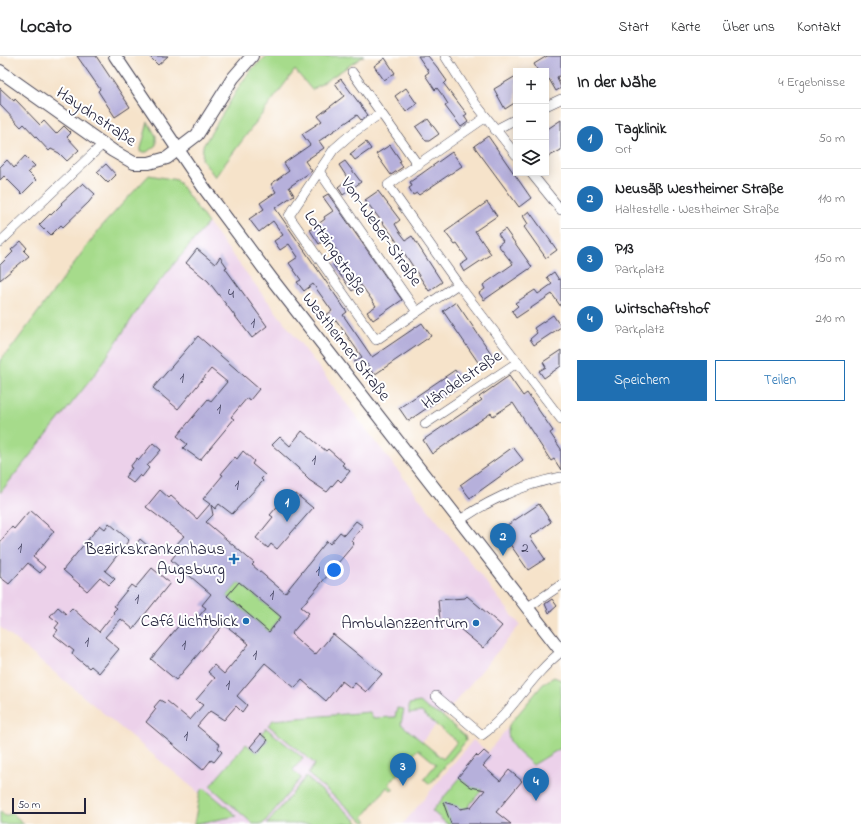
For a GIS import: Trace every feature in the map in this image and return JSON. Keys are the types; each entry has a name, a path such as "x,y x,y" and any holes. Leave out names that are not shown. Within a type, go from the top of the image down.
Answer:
{"street":[{"name":"Westheimer Straße","path":"115,56 204,188 276,285 528,607 561,652"},
{"name":"Haydnstraße","path":"0,71 103,144 134,163 149,163 167,158 197,136 233,78 252,56"},
{"path":"446,56 495,130 513,151"},
{"path":"352,72 418,165"},
{"path":"549,105 561,99"},
{"name":"Lortzingstraße","path":"381,113 342,141 327,158 289,216 376,340 458,284"},
{"path":"486,117 388,185 458,284 561,420"},
{"path":"495,130 513,121"},
{"path":"0,242 103,144"},
{"name":"Von-Weber-Straße","path":"319,171 417,312"},
{"path":"533,176 561,210"},
{"name":"Händelstraße","path":"425,424 518,362"},
{"path":"460,520 485,505 516,490 538,482 561,477"},
{"path":"528,607 561,585"},
{"path":"436,696 482,735 495,725 541,669 561,652"}],"shaded area":[{"name":"Bezirkskrankenhaus Augsburg","path":"208,223 412,489 520,625 352,824 196,824 211,803 0,627 0,493 96,373 145,299"},
{"path":"554,677 561,680 561,824 403,824 473,740 488,752 544,683"}],"green space":[{"path":"267,56 364,56 312,90 295,70 215,177 202,159 203,146 242,82 253,68"},
{"path":"148,122 156,136 156,145 147,152 140,152"},
{"path":"149,175 177,180 208,223 145,299 96,373 0,493 0,360 13,346 101,227"},
{"path":"239,582 281,617 269,632 227,596"},
{"path":"554,677 561,680 561,748 533,765 514,748 511,743 508,732 509,725 544,683"},
{"path":"420,702 428,709 442,716 465,736 466,741 430,784 424,779 436,764 418,749 389,784 394,789 392,791 387,787 363,817 367,821 365,823 308,774 315,764 268,725 273,720 370,712 372,718 395,717 397,708 404,709 401,724 443,759 457,742 421,712 409,714 409,704"},
{"path":"266,728 303,758 293,770 301,778 263,824 253,824 210,786 246,744 256,752 268,740 261,734"},
{"path":"306,777 358,822 357,824 267,824"},
{"path":"460,778 471,787 476,786 482,790 454,824 447,824 432,811"},
{"path":"204,788 237,816 194,824 200,792"},
{"path":"0,811 5,816 12,813 24,824 0,824"}],"building":[{"path":"77,56 96,56 130,107 115,117 98,91 100,89"},
{"path":"149,56 168,56 158,65"},
{"path":"418,56 428,56 447,81 444,84 467,114 464,116 468,122 461,127 445,106 448,104 443,96 437,88 435,90 425,75 429,72"},
{"path":"547,56 561,56 561,75 557,77 561,88 556,91 549,79 549,68 536,68 534,64"},
{"path":"385,58 395,73 384,80 374,66"},
{"path":"513,78 513,104 505,109 494,89"},
{"path":"341,79 368,115 361,120 357,115 319,141 324,148 305,161 312,171 289,187 294,195 275,208 347,312 343,315 372,357 422,323 431,336 374,375 367,364 359,369 354,362 362,357 336,320 331,323 326,315 332,311 313,284 304,291 297,282 301,280 289,263 298,257 289,244 280,250 274,241 283,235 273,221 259,232 249,219 264,209 260,203 276,192 271,184 289,171 284,163 310,145 302,134 322,121 318,116 344,96 335,83"},
{"path":"0,88 14,101 15,99 40,125 44,121 56,134 64,126 71,133 67,137 79,150 67,161 59,153 51,149 49,151 24,124 21,127 0,105"},
{"path":"406,88 417,104 406,112 395,96"},
{"path":"428,119 439,134 429,141 426,141 416,127"},
{"path":"561,120 561,150 549,156 549,140 549,128"},
{"path":"488,136 513,172 513,176 516,176 531,198 519,207 474,146"},
{"path":"366,142 371,149 355,160 350,154"},
{"path":"390,145 401,161 399,162 403,167 391,175 376,154"},
{"path":"452,152 462,166 419,195 417,193 413,195 409,188 412,186 410,182"},
{"path":"25,156 35,166 28,172 36,180 22,194 4,176 0,180 0,167 7,160 14,168"},
{"path":"345,161 361,182 343,195 338,187 348,179 339,165"},
{"path":"106,164 116,175 108,183 97,172"},
{"path":"83,183 95,194 89,202 63,227 61,225 51,235 45,229 44,230 39,225"},
{"path":"378,191 400,220 395,224 399,231 406,240 412,236 442,282 429,291 393,236 365,200"},
{"path":"328,194 402,300 373,320 367,312 376,306 369,296 361,285 352,291 333,265 342,258 328,238 319,244 310,230 333,211 323,197"},
{"path":"487,202 497,216 475,231 491,254 464,272 460,265 468,260 457,244 455,245 445,232"},
{"path":"529,211 557,250 546,258 524,227 528,224 523,216"},
{"path":"505,229 532,267 484,300 479,293 485,289 483,285 513,264 498,245 503,241 498,234"},
{"path":"21,241 27,248 24,251 29,256 0,280 0,265 13,252 11,250"},
{"path":"197,249 215,264 220,257 227,267 225,268 267,326 252,338 208,281 186,263"},
{"path":"554,272 559,280 561,278 561,307 552,294 516,318 512,311 518,306 515,303 535,290 538,294 552,284 547,277"},
{"path":"456,302 495,359 482,368 443,311"},
{"path":"553,315 561,327 534,345 530,339 537,333 534,328"},
{"path":"198,336 259,389 250,400 247,398 231,417 234,419 200,460 183,448 187,444 177,436 208,399 211,401 227,382 211,369 178,409 153,388"},
{"path":"561,350 561,366 544,378 539,371 546,367 543,362"},
{"path":"455,370 464,383 408,421 399,408"},
{"path":"509,376 523,396 527,393 553,431 550,433 561,449 561,470 554,459 551,461 513,403 493,416 491,413 432,454 423,440 482,400 479,397"},
{"path":"302,431 326,451 328,449 344,463 342,465 350,471 341,482 338,479 327,492 309,480 305,476 306,475 272,445 280,437 290,446"},
{"path":"153,443 161,450 147,466 149,468 142,477 140,475 133,483 125,477 132,468 130,467 137,458 139,460"},
{"path":"513,447 523,460 470,498 460,485"},
{"path":"243,451 254,461 252,464 265,475 261,479 263,481 232,514 219,504 215,509 211,505 213,515 206,522 254,563 252,565 285,593 327,541 330,544 340,532 344,535 356,521 363,526 351,541 354,544 301,607 309,613 291,634 315,655 333,634 382,674 366,692 355,683 351,688 342,681 326,701 302,680 295,688 265,663 237,696 247,705 242,712 236,706 224,720 210,711 197,726 220,745 218,748 222,752 214,762 211,760 203,770 146,722 156,709 154,707 160,700 165,703 167,701 190,720 203,705 196,700 215,678 208,672 214,665 224,674 249,644 224,624 176,680 151,659 186,617 193,623 206,608 202,605 211,594 171,560 179,550 175,546 184,536 146,507 160,490 169,498 171,496 197,519 210,504 203,499 223,475 221,474 235,457 237,459","holes":["239,582 281,617 269,632 227,596"]},
{"path":"288,494 292,498 296,494 313,508 277,549 271,544 268,548 256,538 273,517 270,515"},
{"path":"539,504 551,522 530,537 545,559 528,570 500,530"},
{"path":"30,510 54,531 33,557 45,567 40,573 28,563 9,584 0,577 0,542 12,527 14,529"},
{"path":"109,523 129,540 105,571 115,579 109,585 100,577 87,591 63,570 100,525 105,529"},
{"path":"140,539 149,547 143,553 135,546"},
{"path":"152,568 170,583 133,629 121,619 105,637 119,649 99,673 91,666 89,668 72,654 74,651 54,635 58,630 55,628 59,623 50,616 58,607 66,614 72,608 99,632 117,608 114,606 131,585 135,588"},
{"name":"Ambulanzzentrum","path":"467,596 502,626 483,648 448,619 440,620 438,600 465,598"},
{"path":"552,599 557,606 549,613 545,604"},
{"path":"261,734 268,740 257,753 250,747"},
{"path":"484,751 491,757 483,766 500,781 509,770 522,781 496,812 511,824 451,824 443,802 458,806 460,809 471,807 485,790 471,787 458,777 476,755 478,757"}],"place":[{"name":"Tagklinik","path":"287,522"},
{"name":"Neusäß Westheimer Straße","path":"503,556"},
{"name":"Bezirkskrankenhaus Augsburg","path":"234,559"},
{"name":"Café Lichtblick","path":"246,621"},
{"name":"Ambulanzzentrum","path":"476,623"},
{"name":"P13","path":"403,786"},
{"name":"Wirtschaftshof","path":"536,801"}]}
